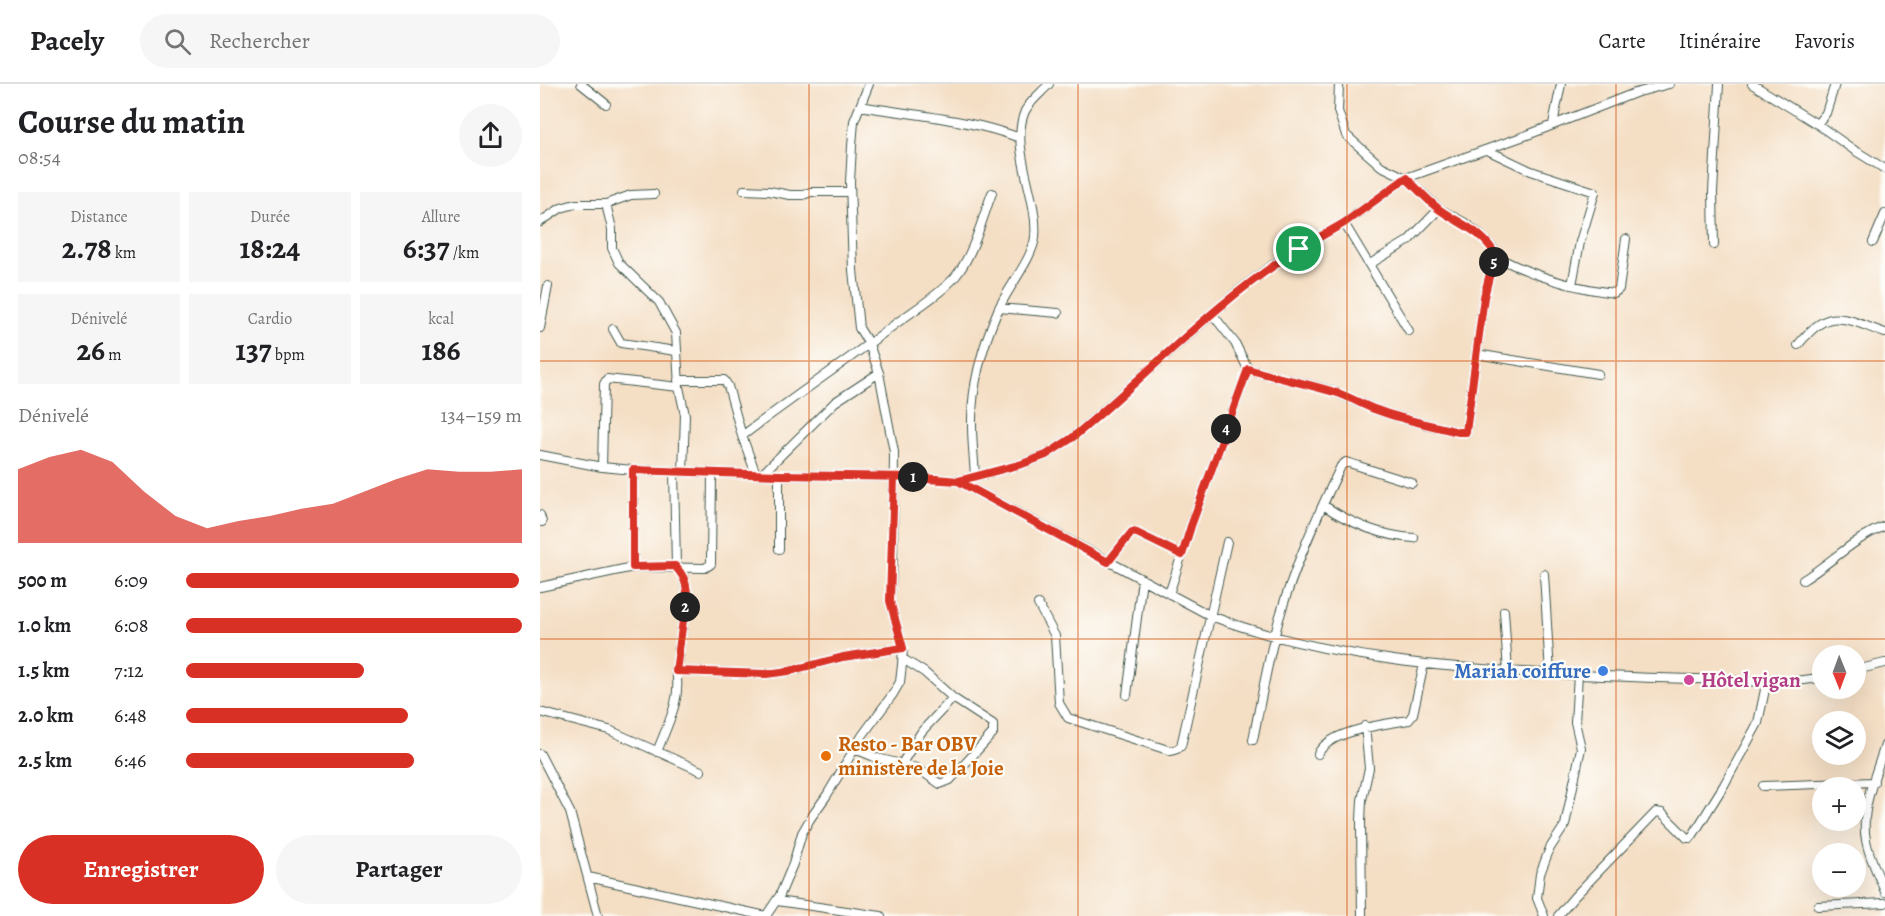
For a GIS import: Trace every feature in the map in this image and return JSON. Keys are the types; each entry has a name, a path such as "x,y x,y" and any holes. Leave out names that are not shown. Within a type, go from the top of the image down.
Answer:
{"street":[{"path":"581,84 606,104"},
{"path":"588,877 766,916 777,900 793,864 802,833 810,819 897,688 903,648 890,601 894,452 879,373 869,344 859,328 853,268 850,192 854,121 869,84"},
{"path":"975,476 972,424 975,392 989,334 999,308 1031,252 1035,240 1036,222 1020,138 1026,111 1032,101 1049,84"},
{"path":"1340,84 1338,111 1346,135 1381,166 1406,178 1439,209 1465,223 1479,234 1497,257 1527,272 1590,290 1614,293 1619,289 1626,239"},
{"path":"1553,124 1561,84"},
{"path":"1634,84 1635,93"},
{"path":"540,455 602,467 633,470 894,477 958,481 1030,461 1046,455 1072,438 1237,292 1274,264 1344,223 1406,178 1487,150 1635,93 1669,84"},
{"path":"1714,245 1713,192 1719,84"},
{"path":"1752,84 1885,169"},
{"path":"1817,124 1826,113 1835,84"},
{"path":"860,106 925,117 960,120 993,128 1020,138"},
{"path":"1487,150 1531,171 1595,192 1580,242 1572,285"},
{"path":"744,190 790,195 803,195 811,192 850,192"},
{"path":"742,436 805,388 869,344 954,278 964,263 992,193"},
{"path":"540,222 561,208 575,204 606,204 632,195 654,194"},
{"path":"606,204 612,229 612,249 620,263 659,302 676,333 678,383 685,415 678,471 675,566 683,575 687,592 676,671 679,683 676,702 657,752"},
{"path":"1370,264 1408,241 1439,209"},
{"path":"1873,243 1885,214"},
{"path":"1344,223 1409,332"},
{"path":"1248,369 1342,394 1376,410 1405,419 1466,432 1484,297 1497,257"},
{"path":"540,328 548,285"},
{"path":"999,308 1058,313"},
{"path":"1169,594 1194,516 1248,369 1236,342 1213,315"},
{"path":"1798,345 1816,324 1839,318 1885,333"},
{"path":"613,329 621,343 676,351"},
{"path":"1476,354 1598,374"},
{"path":"758,475 835,402 879,373"},
{"path":"602,467 604,384 607,379 678,383 724,380 728,386 742,436 758,475"},
{"path":"1253,740 1275,637 1289,588 1341,466 1346,462 1412,483"},
{"path":"633,470 633,567"},
{"path":"540,587 633,567 705,568 711,564 712,473"},
{"path":"779,475 779,549"},
{"path":"958,481 1211,616 1275,637 1360,655 1508,672 1663,679 1797,681 1812,679"},
{"path":"1323,505 1370,529 1393,537 1414,538"},
{"path":"1803,580 1861,538 1885,526"},
{"path":"1108,562 1132,532 1182,555"},
{"path":"1038,604 1055,636 1059,703 1068,718 1171,751 1177,750 1181,746 1227,542"},
{"path":"1544,574 1550,674"},
{"path":"1127,695 1142,579"},
{"path":"1504,610 1508,672"},
{"path":"676,671 766,674 789,671 843,657 903,648"},
{"path":"855,749 877,758 917,768 940,784 945,783 993,733 993,724 952,698 924,672 903,659"},
{"path":"1866,668 1885,663"},
{"path":"1318,754 1327,743 1365,726 1409,720 1413,714 1424,664"},
{"path":"1544,916 1537,898 1540,874 1550,848 1565,825 1581,748 1575,722 1578,675"},
{"path":"1558,916 1656,812 1662,813 1687,838 1693,835 1758,723 1767,681"},
{"path":"901,765 922,731 952,698"},
{"path":"540,712 609,730 701,771"},
{"path":"1362,916 1361,821 1362,800 1369,768 1365,726"},
{"path":"1885,745 1882,770 1874,782 1865,820 1866,841 1885,892"},
{"path":"541,758 570,812 598,916"},
{"path":"1763,786 1874,782"},
{"path":"777,900 881,916"},
{"path":"1818,906 1885,903"}],"place":[{"name":"Mariah coiffure","path":"1603,671"},
{"name":"Hôtel vigan","path":"1689,680"},
{"name":"Resto - Bar OBV ministère de la Joie","path":"826,756"}],"route":[{"path":"1299,249 1274,264 1237,292 1072,438 1046,455 1022,464 958,481 914,477 633,470 633,567 675,566 683,575 686,583 687,592 676,671 766,674 789,671 843,657 903,648 890,601 894,477 958,481 1108,562 1132,532 1182,555 1207,479 1248,369 1342,394 1376,410 1405,419 1466,432 1484,297 1497,257 1487,242 1465,223 1439,209 1406,178 1344,223 1299,249"}]}
